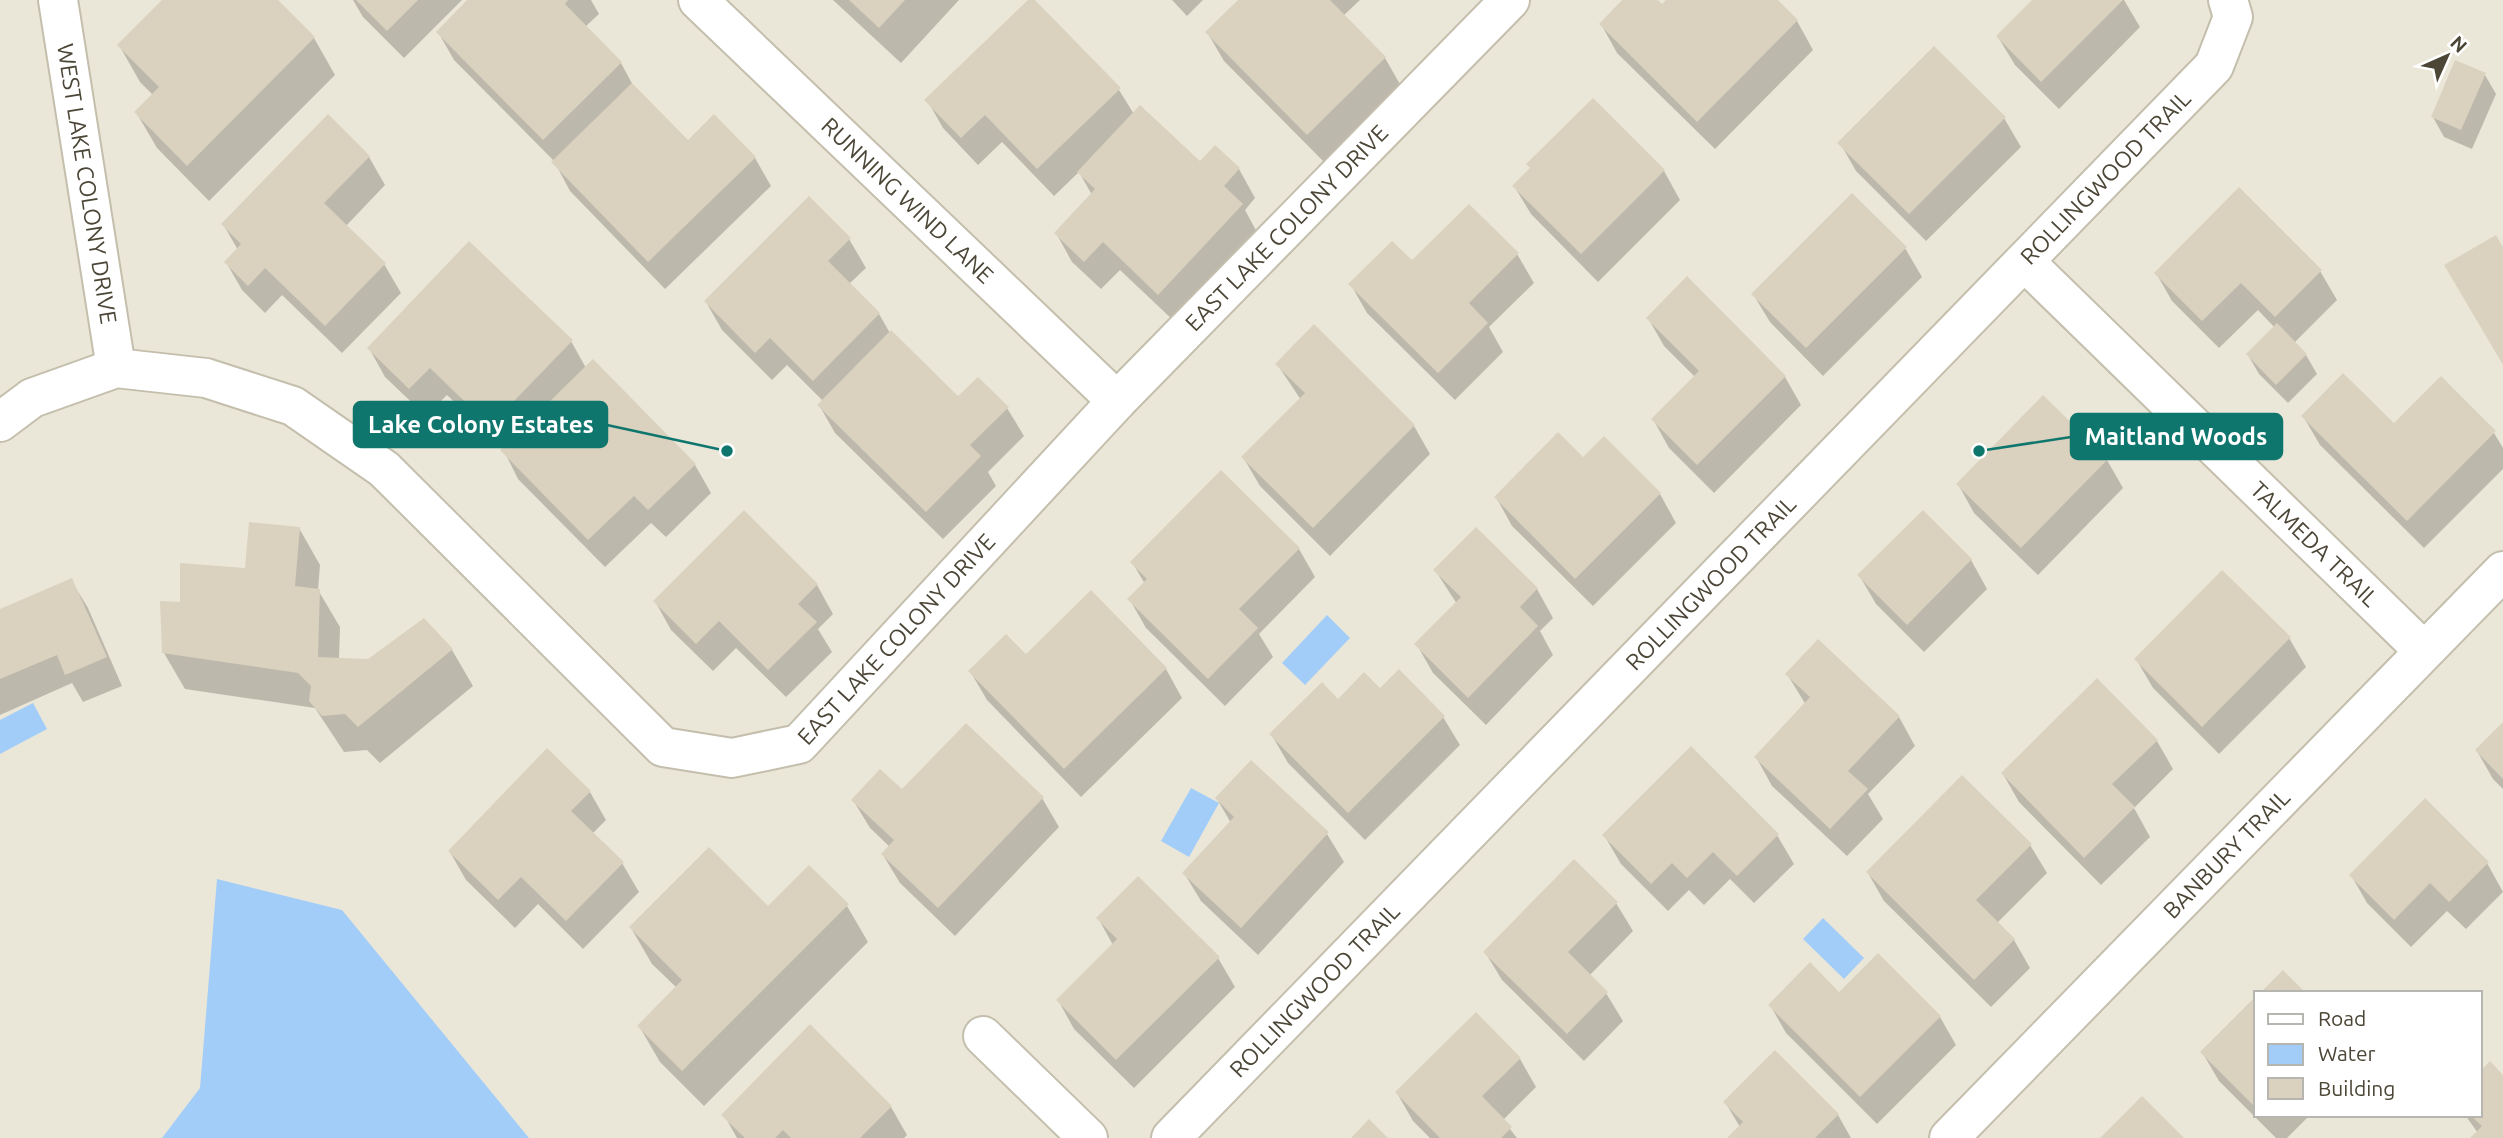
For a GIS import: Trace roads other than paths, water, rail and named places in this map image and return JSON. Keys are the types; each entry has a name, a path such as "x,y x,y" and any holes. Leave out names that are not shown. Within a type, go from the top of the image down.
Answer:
{"street":[{"name":"WEST LAKE COLONY DRIVE","path":"58,0 116,368"},
{"name":"RUNNING WIND LANE","path":"698,0 1116,401"},
{"name":"EAST LAKE COLONY DRIVE","path":"0,422 32,398 116,368 206,378 293,406 384,469 663,747 733,758 799,744 1116,401 1490,7"},
{"name":"ROLLINGWOOD TRAIL","path":"1171,1138 2214,66 2230,8"},
{"name":"TALMEDA TRAIL","path":"2025,262 2423,650"},
{"name":"BANBURY TRAIL","path":"1950,1138 2423,650 2503,571"},
{"path":"983,1036 1088,1138"}],"water":[{"path":"1327,615 1350,638 1305,685 1282,663"},
{"path":"33,703 47,729 0,754 0,720"},
{"path":"1191,788 1219,803 1189,857 1161,841"},
{"path":"217,879 342,910 529,1138 162,1138 200,1088"},
{"path":"1823,918 1864,958 1844,979 1803,939"}],"place":[{"name":"Lake Colony Estates","path":"727,451"},
{"name":"Maitland Woods","path":"1979,451"}]}
